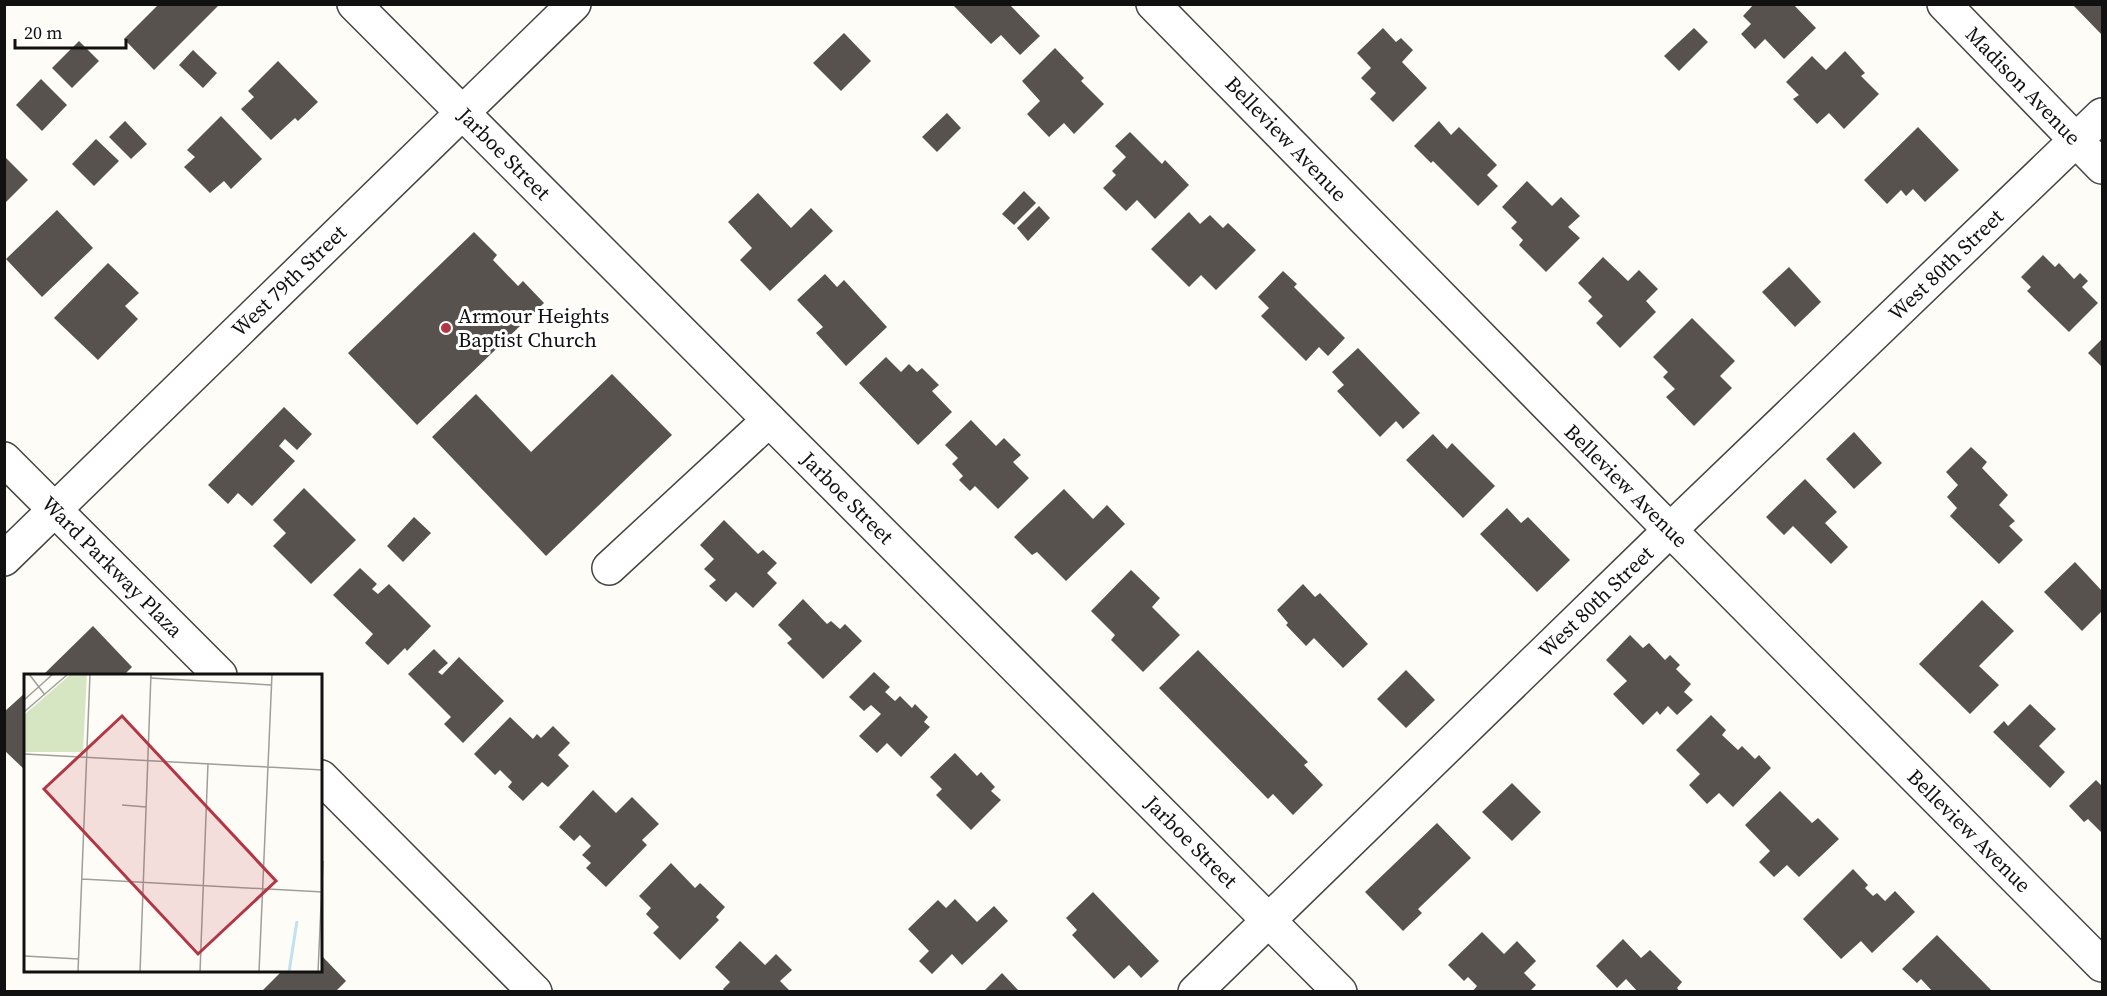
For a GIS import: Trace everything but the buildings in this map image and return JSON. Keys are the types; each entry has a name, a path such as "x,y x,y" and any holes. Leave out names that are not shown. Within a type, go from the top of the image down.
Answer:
{"street":[{"name":"Jarboe Street","path":"354,4 1340,992"},
{"name":"West 79th Street","path":"4,559 574,4"},
{"name":"Belleview Avenue","path":"1153,4 1670,530 2103,965"},
{"name":"Madison Avenue","path":"1944,4 2103,166"},
{"name":"West 80th Street","path":"1195,992 1670,530 2103,115"},
{"path":"609,568 769,420"},
{"name":"Ward Parkway Plaza","path":"4,459 219,674"},
{"path":"322,778 535,992"}],"place":[{"name":"Armour Heights Baptist Church","path":"446,328"}]}
